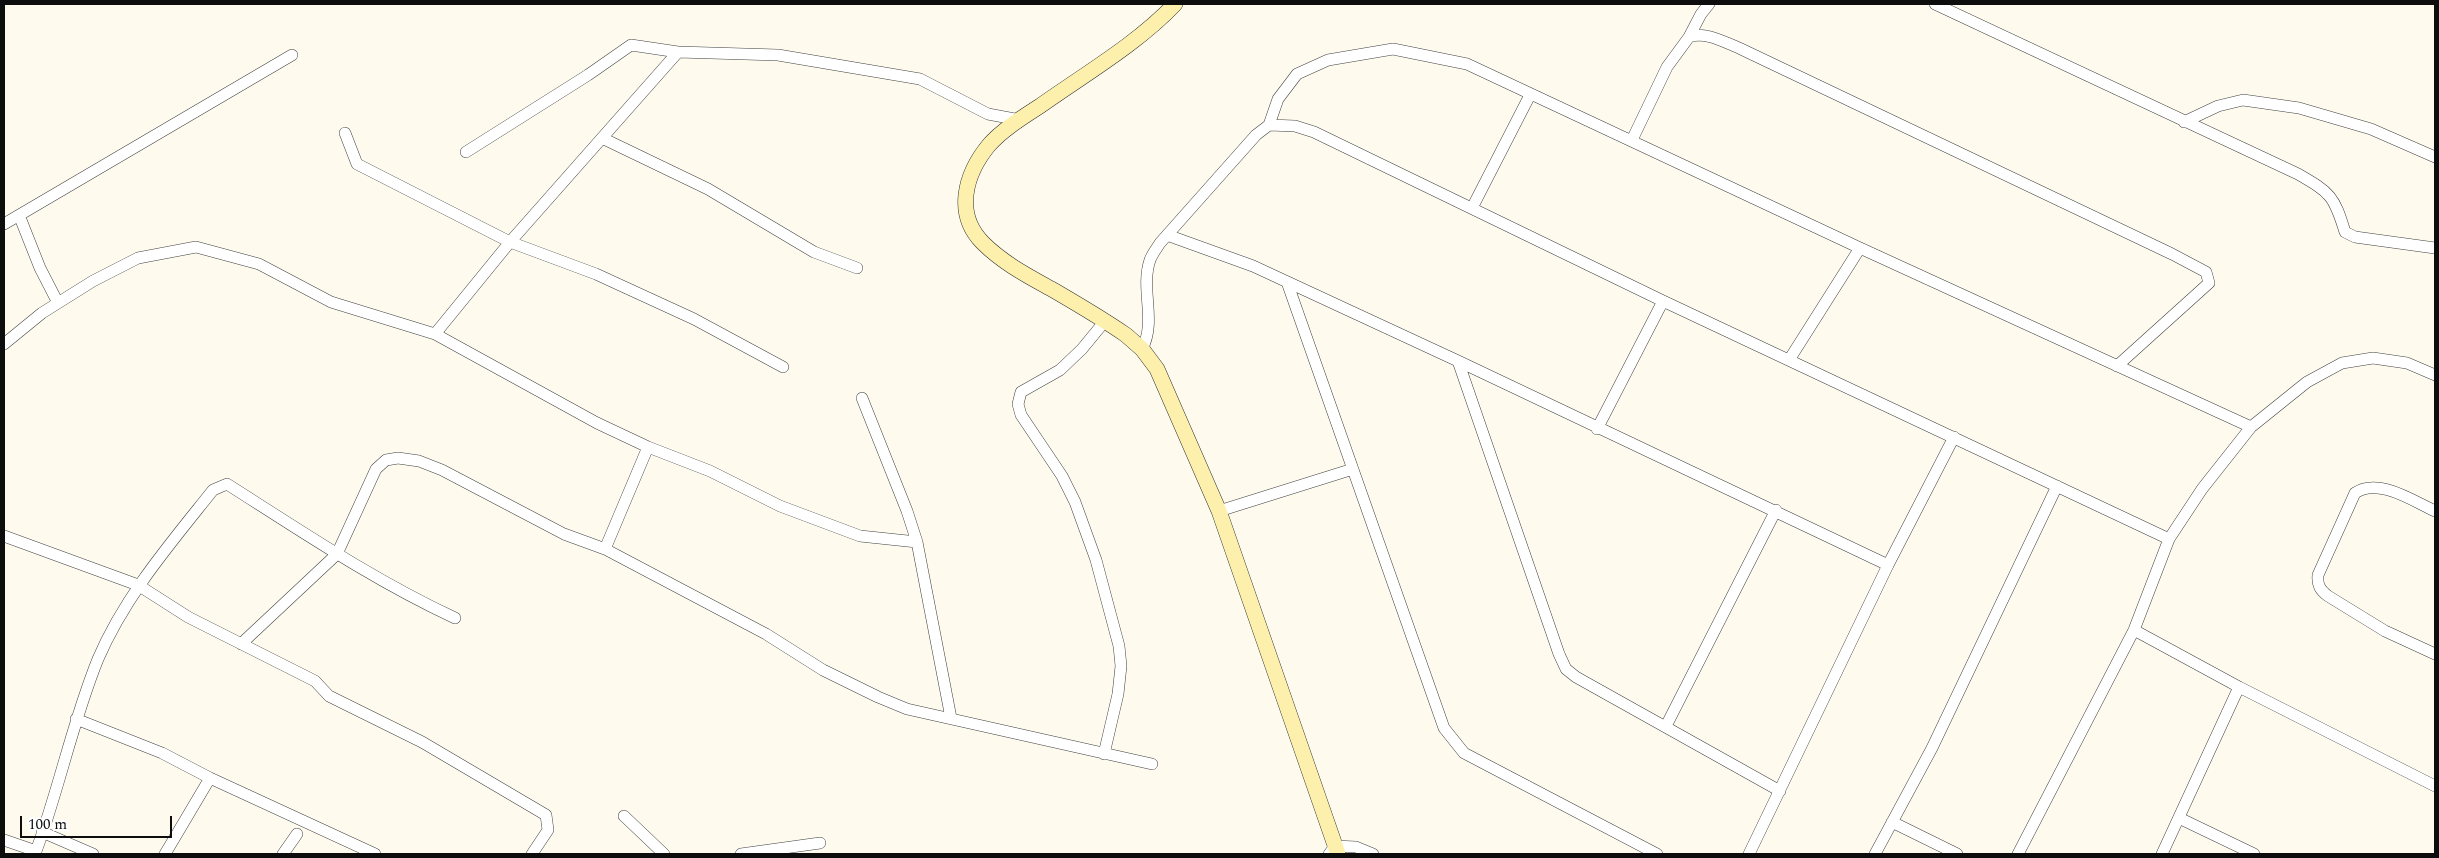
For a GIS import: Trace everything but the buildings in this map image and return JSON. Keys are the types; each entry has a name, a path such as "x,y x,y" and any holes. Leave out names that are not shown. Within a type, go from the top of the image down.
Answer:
{"street":[{"path":"1175,4 1134,39 1020,120 990,144 972,173 965,196 968,223 982,242 1005,262 1105,321 1142,349 1157,369 1219,511 1334,852 1356,847 1373,854"},
{"path":"1632,140 1667,67 1689,37 1701,14 1709,4"},
{"path":"1935,4 2298,174 2326,190 2336,204 2345,232 2355,237 2435,248"},
{"path":"1689,37 1695,35 1706,36 1739,48 2206,272 2209,283 2117,366"},
{"path":"466,152 588,75 631,45 678,52 778,55 920,79 988,114 1020,120"},
{"path":"1270,125 1278,99 1297,74 1328,60 1393,49 1467,64 1860,248 2251,427"},
{"path":"435,334 510,242 678,52"},
{"path":"4,224 292,55"},
{"path":"1472,208 1530,95"},
{"path":"2184,122 2218,106 2243,100 2299,108 2371,129 2435,157"},
{"path":"1142,349 1148,338 1149,331 1147,275 1150,259 1167,235 1256,134 1270,125 1295,126 1314,132 1663,301 2169,539"},
{"path":"345,134 357,164 510,242 605,278 694,319 783,367"},
{"path":"602,138 708,189 814,252 857,268"},
{"path":"19,215 40,268 58,303"},
{"path":"1167,235 1253,266 1458,361 1597,429 1776,510 1888,565"},
{"path":"4,344 58,303 93,281 138,258 196,247 259,264 331,302 435,334 597,423 648,447 710,470 780,506 860,536 917,542"},
{"path":"1789,360 1860,248"},
{"path":"1287,282 1444,728 1455,745 1464,754 1657,854"},
{"path":"1597,429 1663,301"},
{"path":"1104,754 1118,694 1121,666 1118,646 1096,560 1075,502 1062,476 1021,415 1018,404 1021,392 1060,370 1082,349 1105,321"},
{"path":"2018,854 2134,630 2169,539 2202,489 2251,427 2307,382 2342,363 2373,358 2407,364 2435,375"},
{"path":"1458,361 1559,654 1566,669 1576,677 1780,790"},
{"path":"862,398 908,510 917,542 951,718"},
{"path":"1749,854 1888,565 1954,437"},
{"path":"605,549 648,447"},
{"path":"241,644 337,554 376,469 386,460 398,458 419,460 442,470 564,534 605,549 766,634 824,670 878,698 907,709 1152,764"},
{"path":"1219,511 1353,469"},
{"path":"4,840 36,853 76,719 99,658 138,585 213,490 227,484 337,554 424,604 455,618"},
{"path":"1875,854 1932,748 2057,486"},
{"path":"2435,511 2382,488 2363,488 2355,493 2318,575 2317,583 2320,590 2328,596 2384,631 2435,654"},
{"path":"1666,726 1776,510"},
{"path":"4,536 138,585 188,617 315,681 329,696 422,742 546,815 548,830 532,854"},
{"path":"2134,630 2239,687 2435,786"},
{"path":"2162,854 2239,687"},
{"path":"76,719 162,753 210,778 375,854"},
{"path":"166,854 210,778"},
{"path":"624,816 664,854"},
{"path":"2179,818 2254,854"},
{"path":"1892,822 1957,854"},
{"path":"42,832 93,854"},
{"path":"283,854 297,834"},
{"path":"741,854 820,843"}]}
